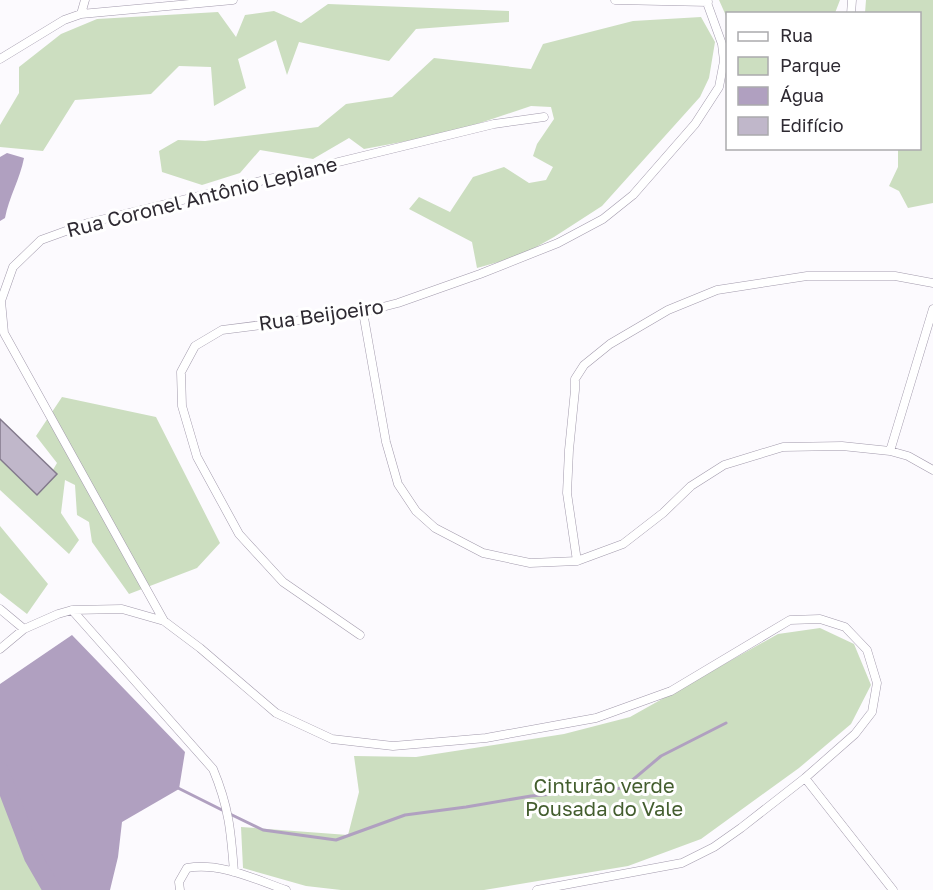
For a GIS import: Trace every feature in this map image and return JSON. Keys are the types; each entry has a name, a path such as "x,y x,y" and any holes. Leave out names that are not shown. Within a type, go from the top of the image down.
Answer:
{"street":[{"path":"81,14 85,0"},
{"path":"0,59 64,20 81,14 233,0"},
{"path":"615,0 707,1"},
{"name":"Rua Beijoeiro","path":"360,635 284,582 239,534 197,457 182,406 181,372 195,346 222,330 363,312 398,303 558,243 603,219 633,195 695,124 719,87 726,62 707,1"},
{"name":"Rua Coronel Antônio Lepiane","path":"164,621 4,333 1,302 13,267 41,240 88,223 494,124 544,117"},
{"path":"576,561 567,493 574,378 584,365 610,344 668,310 717,290 807,276 895,276 933,283"},
{"path":"890,451 933,309"},
{"path":"363,312 391,465 398,484 416,511 435,528 483,553 530,563 576,561 623,544 663,513 691,486 724,465 783,447 842,446 890,451 908,456 933,470"},
{"path":"0,609 24,629"},
{"path":"0,646 24,629 58,614 72,610 123,609 164,621 200,648 276,713 332,740 393,746 486,738 596,718 671,691 790,620 820,618 845,627 867,650 877,683 872,712 855,734 805,778 714,848 682,863 537,890"},
{"path":"72,610 213,769 224,795 230,822 234,872"},
{"path":"805,778 893,890"},
{"path":"180,890 179,882 187,868 203,865 234,872 286,890"}],"green space":[{"path":"719,0 840,0 835,12 726,12 726,16"},
{"path":"866,0 933,0 933,203 908,208 899,191 889,186 898,167 898,150 921,150 921,12 865,12"},
{"path":"328,4 509,11 509,22 416,29 389,61 299,42 287,75 276,40 238,59 246,88 214,106 211,67 179,66 151,94 75,100 43,151 0,147 0,125 19,93 19,67 61,34 97,19 218,12 236,37 245,15 274,11 301,23"},
{"path":"701,17 715,42 709,78 700,97 602,206 520,256 477,268 472,242 409,209 419,197 450,212 473,177 504,167 529,183 546,180 553,167 533,156 537,144 554,119 551,107 531,106 450,133 364,149 349,138 313,159 260,150 240,173 202,185 162,172 159,151 178,140 205,141 318,127 346,104 392,97 434,58 531,69 543,44 633,21"},
{"path":"62,397 156,417 220,543 197,568 129,594 92,542 89,522 77,515 75,485 65,480 61,513 79,540 69,554 0,490 0,459 40,492 57,463 36,436"},
{"path":"0,526 48,584 27,614 0,593"},
{"name":"Cinturão verde Pousada do Vale","path":"820,628 854,644 871,685 851,724 799,768 701,839 628,866 484,890 341,890 306,886 243,868 241,827 348,835 359,792 354,756 416,757 564,734 630,717 778,634"},
{"path":"0,771 33,857 52,890 0,890"}],"water":[{"path":"7,153 24,158 5,218 0,221 0,157"},
{"path":"72,635 185,752 179,789 122,822 118,857 110,890 52,890 33,857 0,771 0,684"}],"building":[{"path":"0,419 57,474 37,495 0,459"}],"waterway":[{"path":"230,814 263,830 336,840 405,815 531,796 623,788 661,756 726,723"},
{"path":"0,771 33,857 52,890"},
{"path":"176,787 224,811"}]}
